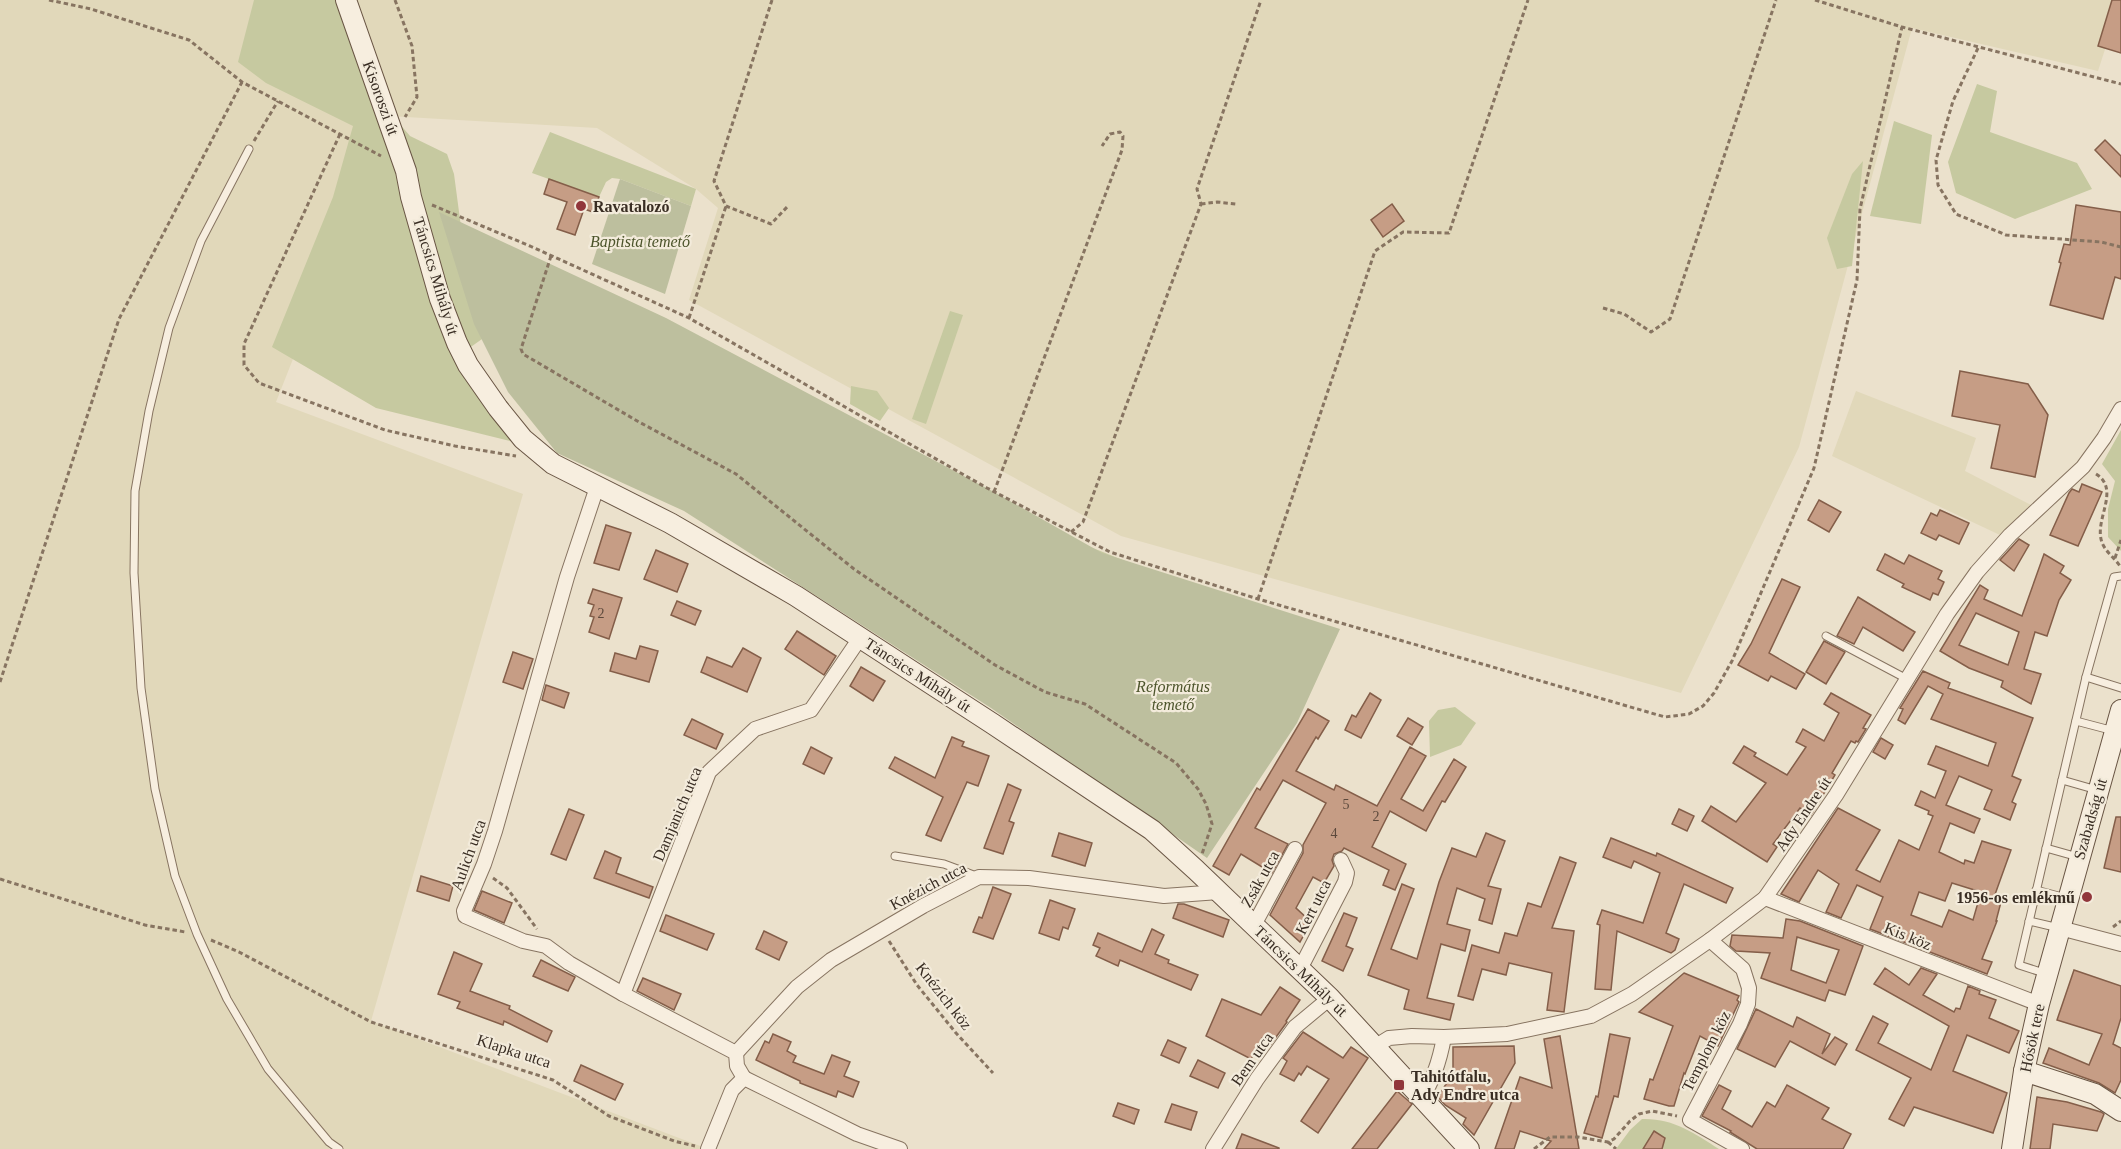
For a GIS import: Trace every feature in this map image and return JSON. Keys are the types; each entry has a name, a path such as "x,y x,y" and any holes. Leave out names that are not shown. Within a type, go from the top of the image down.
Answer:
{"main road":[{"name":"Kisoroszi út","path":"346,0 406,171 411,197"},
{"name":"Táncsics Mihály út","path":"411,197 440,299 457,343 468,365 523,439 553,464 680,528 796,596 1152,831 1197,870 1330,998 1469,1149"},
{"name":"Szabadság út","path":"2060,928 2121,710"},
{"name":"Hősök tere","path":"2012,1149 2024,1071 2039,1004 2060,928"},
{"path":"2024,1071 2095,1094 2121,1110"}],"street":[{"name":"Ady Endre út","path":"1376,1046 1389,1038 1507,1034 1591,1016 1632,994 1710,940 1765,898 1836,795 1947,614 1977,572 2010,535 2083,467 2121,409"},
{"name":"Aulich utca","path":"597,486 567,578 495,831 464,911 465,916 523,941 546,946 568,963 623,994 736,1053"},
{"name":"Damjanich utca","path":"623,994 709,772 756,729 811,710 860,638"},
{"name":"Zsák utca","path":"1254,925 1295,849"},
{"name":"Kert utca","path":"1300,969 1345,882 1347,873 1341,861"},
{"name":"Knézich utca","path":"736,1053 796,987 831,960 882,929 979,877 1029,878 1164,896 1219,892"},
{"name":"Kis köz","path":"1765,898 2039,1004"},
{"path":"2060,928 2121,944"},
{"name":"Templom köz","path":"1690,1120 1748,1004 1749,987 1743,969 1710,940"},
{"name":"Bem utca","path":"1213,1149 1257,1079 1295,1027 1330,998"},
{"path":"1421,1099 1428,1089 1438,1063 1444,1037"},
{"path":"736,1053 738,1066 744,1078 857,1134 900,1149"},
{"path":"708,1149 732,1090 744,1078"},
{"path":"1690,1120 1742,1149"}],"lane":[{"path":"249,149 197,252 169,328 149,411 135,491 134,573 141,688 155,789 175,876 197,934 227,999 268,1069 329,1142 339,1149"},
{"path":"2047,974 2019,965 2086,677 2114,577 2121,576"},
{"path":"1826,636 1906,680"},
{"path":"2086,677 2121,688"},
{"path":"2076,721 2115,732"},
{"path":"2062,780 2099,790"},
{"path":"2046,848 2079,857"},
{"path":"895,856 944,864 979,877"},
{"path":"2036,890 2068,899"},
{"path":"2029,921 2060,928"}],"path":[{"path":"50,0 91,9 189,40 242,82 382,156"},
{"path":"394,135 417,97 412,46 395,0"},
{"path":"772,0 714,181 726,206 771,224 788,206"},
{"path":"1071,532 1083,522 1202,204 1197,189 1261,0"},
{"path":"1258,598 1375,251 1403,232 1449,233 1528,0"},
{"path":"1603,308 1624,314 1651,332 1670,319 1776,0"},
{"path":"1815,0 1978,48 2121,84"},
{"path":"411,197 689,318 994,492 1110,552 1258,598 1665,717 1689,714 1703,706 1714,693 1732,661 1814,468 1857,280 1860,209 1902,27"},
{"path":"1978,48 1953,101 1936,160 1938,185 1956,214 2006,235 2101,242 2121,247"},
{"path":"0,682 119,319 242,82"},
{"path":"249,149 278,101"},
{"path":"994,492 1122,150 1123,136 1120,132 1110,134 1102,146"},
{"path":"340,134 244,344 244,365 259,383 385,430 455,446 524,458"},
{"path":"1202,204 1217,202 1236,204"},
{"path":"689,318 726,206"},
{"path":"551,256 521,349 523,354 639,422 736,474 854,568 995,665 1044,692 1085,704 1176,763 1198,789 1206,804 1212,824 1197,870"},
{"path":"2083,467 2103,478 2108,488 2100,531 2101,543 2121,567"},
{"path":"2115,558 2121,540"},
{"path":"484,864 489,874 507,888 538,930 546,946"},
{"name":"Knézich köz","path":"882,929 917,985 956,1033 993,1073"},
{"name":"Klapka utca","path":"371,1022 553,1080 609,1116 674,1141 708,1149"},
{"path":"1608,1142 1639,1114 1652,1111 1664,1112 1690,1120"},
{"path":"1534,1149 1550,1137 1578,1137 1608,1142 1616,1149"}],"shaded area":[{"path":"0,0 2121,0 2098,71 1912,28 1799,447 1681,693 1121,536 689,300 718,208 696,189 597,128 389,116 276,402 523,494 371,1021 708,1149 0,1149"},
{"path":"1856,391 1976,438 1965,471 2033,506 2000,535 1832,456"}],"green space":[{"path":"254,0 335,0 364,82 410,136 447,154 454,174 461,227 987,505 1226,602 1256,755 537,300 458,356 514,442 376,408 272,347 333,197 353,126 266,83 238,62"},
{"path":"1977,84 1997,91 1990,132 2077,163 2092,189 2015,219 1956,193 1948,162"},
{"path":"1894,121 1932,135 1921,224 1870,216"},
{"path":"550,132 696,189 691,206 620,179 612,178 606,182 599,197 532,173"},
{"path":"1863,161 1852,266 1837,269 1827,238 1852,174"},
{"name":"Baptista temető","path":"620,179 691,206 665,294 592,264"},
{"name":"Református temető","path":"439,212 666,318 994,492 1102,553 1340,629 1297,723 1207,858 991,708 684,511 557,453 508,392 474,324"},
{"path":"950,311 963,315 926,424 912,419"},
{"path":"851,386 877,391 889,408 880,421 850,404"},
{"path":"2121,430 2121,551 2108,537 2108,509 2115,481 2102,464"},
{"path":"1455,707 1476,723 1461,745 1430,757 1429,721 1438,710"},
{"path":"1642,1119 1673,1124 1692,1132 1719,1149 1616,1149 1630,1130"}],"building":[{"path":"2112,0 2121,0 2121,53 2098,46"},
{"path":"2105,140 2121,156 2121,177 2095,150"},
{"name":"Ravatalozó","path":"549,179 599,197 593,212 584,209 575,235 557,229 567,202 544,194"},
{"path":"1392,204 1404,221 1383,237 1371,220"},
{"path":"2076,205 2121,212 2121,279 2115,277 2103,319 2050,305 2064,244 2070,245"},
{"path":"1960,371 2028,384 2048,415 2035,477 1991,468 2000,425 1952,416"},
{"path":"2082,484 2102,492 2078,546 2050,535 2069,493 2072,489 2079,492"},
{"path":"1819,500 1841,512 1829,532 1808,520"},
{"path":"1940,510 1969,523 1959,544 1939,535 1936,540 1921,533 1931,513 1937,516"},
{"path":"606,525 631,533 619,570 594,563"},
{"path":"2019,539 2029,545 2014,571 2000,560"},
{"path":"656,550 688,564 677,592 644,579"},
{"path":"1885,554 1904,564 1909,555 1942,571 1938,579 1944,582 1938,595 1933,593 1930,600 1902,587 1904,584 1877,570"},
{"path":"2044,554 2064,566 2060,573 2071,580 2059,600 2047,636 2035,632 2024,669 2041,674 2031,704 2001,687 2003,681 1969,668 1940,651 1980,585 1988,590 1984,599 2022,616","holes":["1976,613 2019,632 2008,665 1959,645"]},
{"path":"1782,579 1800,587 1769,653 1805,674 1796,689 1771,676 1768,681 1738,665 1751,644"},
{"path":"593,589 622,598 609,639 589,632 594,617 590,616 594,605 588,603"},
{"path":"1858,597 1915,632 1903,651 1863,627 1854,644 1837,636"},
{"path":"677,601 701,611 695,625 671,615"},
{"path":"797,631 836,656 824,675 785,649"},
{"path":"1824,641 1845,652 1826,684 1806,672"},
{"path":"640,646 658,651 649,682 610,671 615,653 636,659"},
{"path":"743,648 761,658 747,692 701,672 707,657 732,667"},
{"path":"513,652 533,659 523,689 503,682"},
{"path":"861,667 885,681 873,701 850,686"},
{"path":"1923,671 1950,683 1948,688 2033,718 2012,776 2021,780 2012,802 2016,804 2010,820 1984,809 1992,790 1959,776 1946,805 1980,819 1974,833 1950,823 1939,852 1964,864 1965,860 1974,863 1982,841 2011,850 1993,900 2001,902 1997,921 1982,959 1992,962 1987,974 1870,929 1883,897 1857,885 1841,918 1826,912 1839,884 1818,870 1799,902 1781,894 1838,808 1880,830 1856,870 1880,882 1899,840 1919,850 1933,816 1928,814 1929,811 1915,805 1921,791 1935,798 1946,771 1928,764 1936,746 1988,766 1996,743 1931,719 1943,694 1928,686 1905,724 1898,720 1903,709 1900,708","holes":["1952,883 1981,892 1973,920 1949,910 1942,927 1911,915 1919,892 1945,901"]},
{"path":"546,685 569,693 564,708 542,700"},
{"path":"1370,693 1381,700 1361,738 1345,730 1352,715 1356,717"},
{"path":"1831,693 1871,715 1863,728 1866,729 1858,742 1851,741 1832,773 1835,775 1811,815 1800,808 1773,844 1777,847 1767,862 1702,821 1711,806 1736,822 1766,783 1733,763 1744,746 1756,753 1754,756 1787,775 1806,747 1796,742 1803,729 1824,741 1839,713 1824,704"},
{"path":"1308,709 1329,721 1318,739 1316,737 1296,771 1334,790 1336,785 1377,806 1410,747 1426,756 1401,799 1423,811 1454,759 1466,767 1445,802 1442,801 1426,831 1390,811 1372,847 1406,864 1395,890 1383,885 1389,870 1344,848 1334,854 1332,860 1334,866 1324,883 1313,877 1296,908 1311,922 1300,942 1270,915 1326,803 1283,780 1255,828 1288,844 1272,873 1241,854 1229,875 1213,866 1257,788 1260,790"},
{"path":"1408,718 1423,727 1412,745 1397,736"},
{"path":"692,719 723,734 716,749 684,735"},
{"path":"952,737 964,742 962,746 989,756 978,786 967,782 941,841 926,835 943,797 889,768 895,757 935,778"},
{"path":"1881,738 1893,745 1885,759 1873,752"},
{"path":"811,747 832,758 824,774 803,764"},
{"path":"1008,784 1021,790 1009,821 1014,823 1003,854 984,848"},
{"path":"569,809 584,815 566,860 551,854"},
{"path":"1679,809 1694,816 1687,831 1672,824"},
{"path":"2116,817 2121,817 2121,872 2104,868"},
{"path":"1059,833 1092,843 1085,866 1052,856"},
{"path":"1486,833 1505,841 1488,886 1501,889 1492,924 1479,920 1485,899 1457,888 1447,924 1470,930 1465,951 1441,944 1427,998 1454,1004 1450,1020 1404,1009 1409,990 1368,975 1402,884 1414,889 1391,949 1417,959 1439,882 1452,848 1476,857"},
{"path":"1611,838 1656,856 1657,853 1733,888 1726,903 1684,884 1666,933 1679,939 1675,950 1671,953 1617,931 1611,990 1595,989 1600,925 1597,924 1602,910 1643,923 1660,873 1634,861 1631,868 1603,857"},
{"path":"605,851 621,858 616,873 653,887 649,898 594,878"},
{"path":"1560,857 1576,863 1552,928 1574,931 1564,1012 1547,1010 1552,973 1509,963 1506,975 1482,969 1473,1000 1458,996 1472,945 1499,953 1505,933 1517,936 1528,903 1541,907"},
{"path":"421,876 453,886 449,901 417,891"},
{"path":"993,887 1011,894 993,939 973,932 979,917 982,918"},
{"path":"482,891 512,903 504,923 474,910"},
{"path":"1050,900 1075,909 1068,929 1063,927 1059,940 1039,933"},
{"path":"1178,904 1229,920 1223,937 1173,918"},
{"path":"1344,913 1357,918 1346,946 1353,949 1343,971 1322,961"},
{"path":"666,915 714,934 707,950 660,931"},
{"path":"1786,919 1800,921 1863,946 1845,995 1829,990 1825,1001 1761,978 1770,953 1736,951 1730,946 1732,935 1783,938","holes":["1797,937 1839,950 1826,983 1791,970"]},
{"path":"1152,929 1164,935 1155,954 1169,960 1168,963 1198,975 1191,990 1120,960 1118,966 1096,956 1100,948 1093,945 1098,933 1142,952"},
{"path":"764,931 787,942 779,960 756,949"},
{"path":"454,952 482,964 470,991 510,1006 509,1009 552,1031 547,1042 504,1021 503,1025 457,1008 460,1002 438,994"},
{"path":"541,960 575,977 568,991 533,976"},
{"path":"1885,968 1909,985 1921,968 1937,974 1923,995 1954,1012 1956,1008 1960,1009 1968,986 1980,991 1979,994 1996,1000 1989,1018 2019,1031 2009,1053 1967,1035 1953,1071 2007,1093 1993,1133 1914,1107 1904,1126 1889,1119 1911,1078 1856,1050 1873,1016 1888,1024 1878,1043 1931,1070 1949,1026 1874,984"},
{"path":"2074,970 2121,986 2121,1018 2113,1044 2121,1048 2121,1080 2115,1093 2099,1083 2043,1063 2049,1048 2089,1065 2102,1034 2057,1020"},
{"path":"1684,973 1739,996 1737,1000 1739,1002 1718,1046 1700,1036 1684,1073 1674,1106 1669,1106 1644,1099 1650,1079 1653,1080 1673,1026 1639,1012"},
{"path":"643,978 681,994 674,1010 637,991"},
{"path":"1280,987 1300,1000 1271,1044 1262,1038 1251,1059 1206,1036 1222,999 1261,1015"},
{"path":"1756,1009 1793,1027 1797,1017 1830,1034 1822,1054 1835,1037 1847,1044 1835,1065 1790,1041 1775,1067 1737,1049"},
{"path":"1303,1032 1343,1058 1351,1047 1368,1058 1318,1133 1301,1121 1329,1079 1307,1066 1294,1081 1280,1074 1287,1061 1283,1058"},
{"path":"773,1034 791,1042 787,1051 796,1056 793,1062 824,1074 832,1055 850,1062 844,1076 859,1082 853,1097 838,1091 836,1097 800,1083 756,1060 765,1041 769,1043"},
{"path":"1610,1034 1630,1038 1618,1097 1614,1096 1602,1138 1584,1133 1596,1096 1598,1097"},
{"path":"1560,1036 1579,1149 1544,1149 1551,1141 1520,1131 1514,1149 1495,1149 1520,1077 1552,1088 1544,1039"},
{"path":"1168,1040 1186,1048 1179,1063 1161,1055"},
{"path":"1514,1046 1515,1063 1474,1135 1463,1124 1466,1118 1445,1105 1438,1097 1453,1073 1453,1047"},
{"path":"1198,1060 1225,1073 1218,1088 1190,1076"},
{"path":"581,1065 623,1084 615,1100 574,1081"},
{"path":"1719,1085 1731,1091 1722,1109 1752,1127 1767,1102 1775,1107 1787,1085 1829,1108 1822,1119 1851,1134 1843,1149 1757,1149 1731,1131 1702,1116"},
{"path":"1397,1091 1412,1104 1377,1149 1352,1149"},
{"path":"2037,1097 2067,1102 2104,1114 2097,1131 2053,1124 2050,1149 2030,1149"},
{"path":"1118,1103 1139,1110 1134,1124 1113,1116"},
{"path":"1172,1104 1197,1112 1191,1130 1165,1122"},
{"path":"1654,1131 1665,1138 1662,1149 1643,1149"},
{"path":"1242,1134 1279,1148 1279,1149 1236,1149"}],"place":[{"name":"Ravatalozó","path":"581,206"},
{"name":"1956-os emlékmű","path":"2087,897"},
{"name":"Tahitótfalu, Ady Endre utca","path":"1399,1085"}]}
